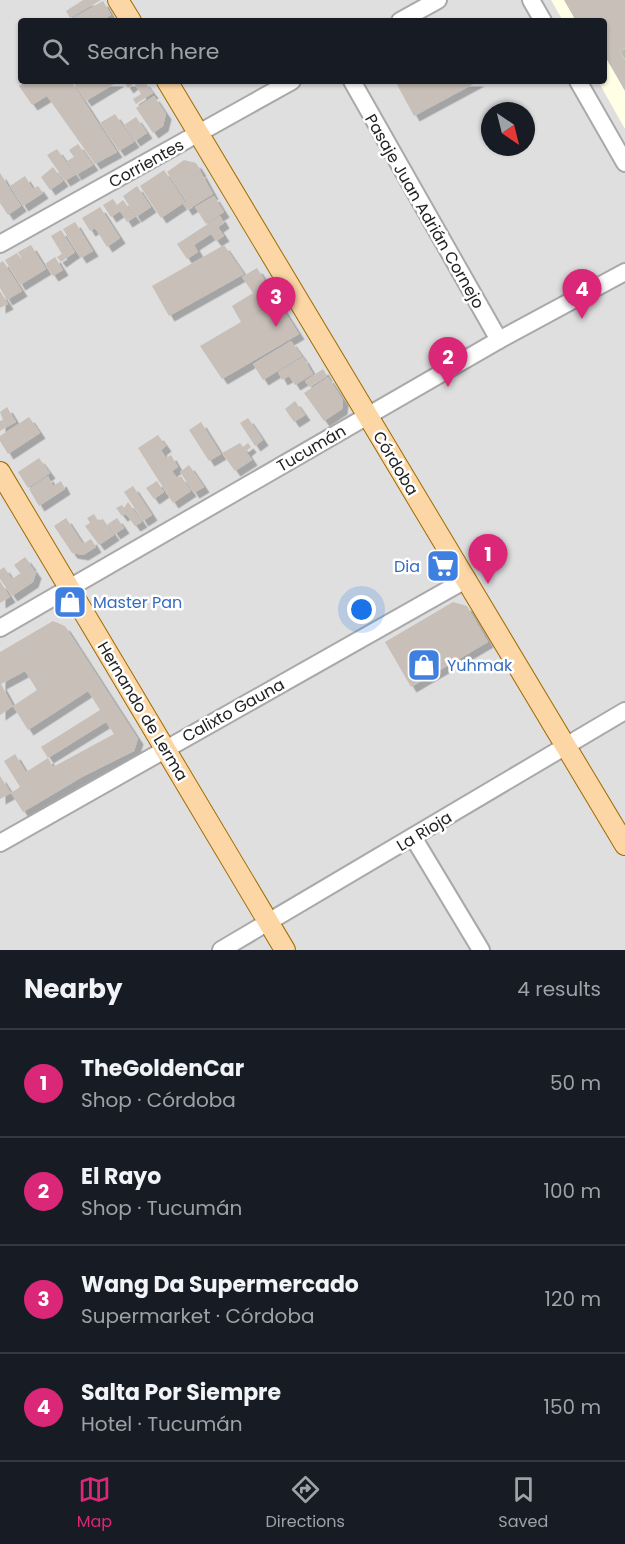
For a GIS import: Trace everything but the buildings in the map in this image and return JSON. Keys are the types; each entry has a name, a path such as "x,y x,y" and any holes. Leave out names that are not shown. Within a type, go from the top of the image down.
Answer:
{"main road":[{"path":"118,0 129,18"},
{"name":"Córdoba","path":"169,84 625,845"},
{"name":"Hernando de Lerma","path":"0,472 285,950"}],"street":[{"path":"405,18 438,0"},
{"path":"531,0 541,18"},
{"name":"Corrientes","path":"0,244 287,84"},
{"name":"Pasaje Juan Adrián Cornejo","path":"354,84 499,340"},
{"path":"580,84 625,163"},
{"name":"Tucumán","path":"0,628 366,415 625,272"},
{"name":"Calixto Gauna","path":"0,843 467,579"},
{"name":"La Rioja","path":"221,950 625,711"},
{"path":"413,837 481,950"}],"shaded area":[{"path":"0,0 625,0 625,950 0,950"},
{"path":"551,0 625,0 625,129 600,84 607,84 607,18 561,18"}],"place":[{"name":"Salta Por Siempre","path":"582,319"},
{"name":"Wang Da Supermercado","path":"276,327"},
{"name":"El Rayo","path":"448,387"},
{"name":"Dia","path":"443,566"},
{"name":"TheGoldenCar","path":"488,584"},
{"name":"Master Pan","path":"70,602"},
{"name":"Yuhmak","path":"424,665"}]}
